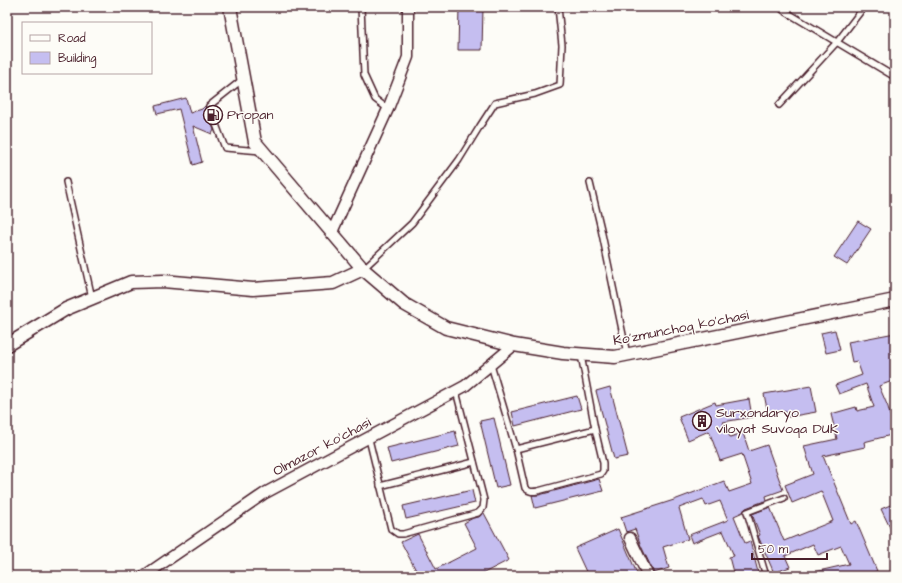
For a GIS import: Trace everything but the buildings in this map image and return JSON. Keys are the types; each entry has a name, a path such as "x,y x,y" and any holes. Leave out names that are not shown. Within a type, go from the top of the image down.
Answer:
{"street":[{"name":"Ko'zmunchoq ko'chasi","path":"230,7 256,142 363,269 404,304 446,328 514,345 563,353 615,357 895,300"},
{"path":"332,232 388,109 408,57 408,7"},
{"path":"7,345 66,309 131,282 163,281 253,289 333,283 363,269"},
{"name":"Olmazor ko'chasi","path":"148,575 265,493 465,386 514,345"},
{"path":"630,538 648,576"}],"lane":[{"path":"361,7 364,75 375,99 388,109"},
{"path":"363,269 412,223 459,160 495,103 535,94 560,86 562,45 558,7"},
{"path":"784,7 783,10 895,77"},
{"path":"779,105 837,42 864,7"},
{"path":"244,79 209,106 225,148 263,151"},
{"path":"66,182 92,298"},
{"path":"590,183 627,355"},
{"path":"491,365 516,449 525,488 527,491 531,492 601,474 603,471 603,463 581,354"},
{"path":"368,438 391,529 398,534 403,534 478,513 483,508 484,500 456,391"},
{"path":"516,449 595,428"},
{"path":"380,486 474,462"},
{"path":"766,576 746,512 784,498"}],"place":[{"name":"Propan","path":"213,115"},
{"name":"Surxondaryo viloyat Suvoqa DUK","path":"702,421"}]}
